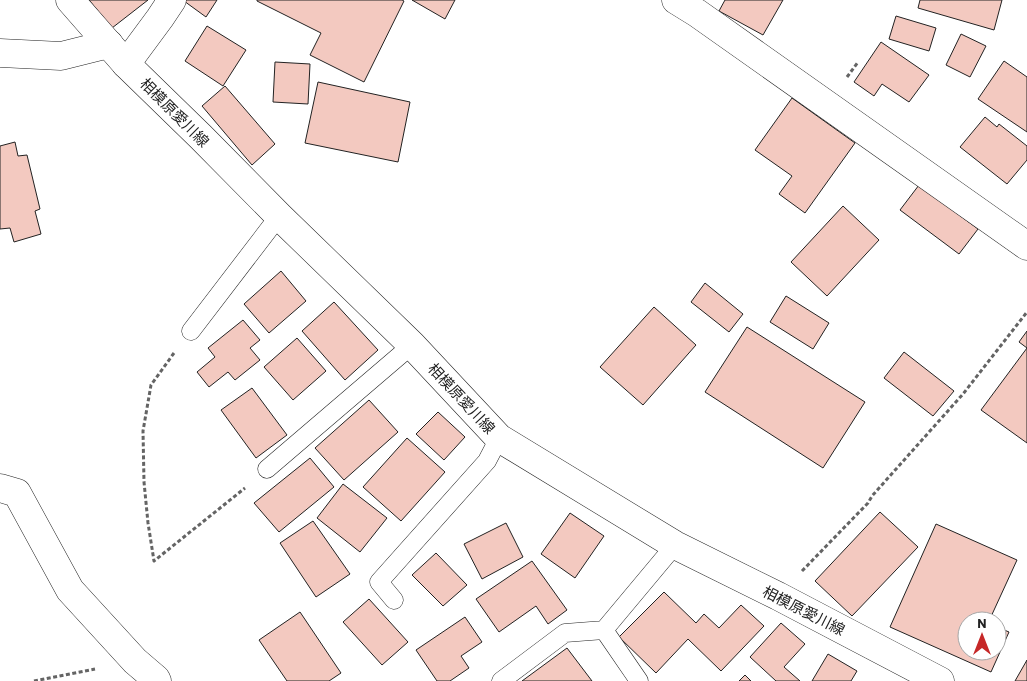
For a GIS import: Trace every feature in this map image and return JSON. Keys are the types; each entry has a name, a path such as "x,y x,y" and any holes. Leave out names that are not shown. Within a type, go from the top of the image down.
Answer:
{"main road":[{"name":"相模原愛川線","path":"70,0 117,54 278,216 412,345 499,438 675,545 778,596 940,681"},
{"path":"0,53 61,56 117,54 160,18 172,0"},
{"path":"692,4 1027,246"},
{"path":"0,488 17,493 70,590 135,661 157,681"}],"lane":[{"path":"190,330 278,216"},
{"path":"268,469 412,345"},
{"path":"394,600 379,582 487,461 499,438"},
{"path":"501,681 565,633 604,630 675,545"},
{"path":"604,630 638,681"}],"path":[{"path":"778,596 868,503 872,496 963,394 1027,312"},
{"path":"190,330 151,385 143,431 144,482 154,561 268,469"},
{"path":"34,681 135,661"}],"building":[{"path":"89,0 148,0 112,28"},
{"path":"184,0 217,0 206,17"},
{"path":"257,0 404,1 364,82 310,55 321,33"},
{"path":"412,0 455,0 445,19"},
{"path":"725,0 783,0 763,35 719,11"},
{"path":"920,0 1002,0 994,30 918,8"},
{"path":"896,16 936,28 929,51 889,39"},
{"path":"207,26 246,50 223,86 185,61"},
{"path":"961,34 986,46 970,77 946,65"},
{"path":"881,42 929,75 909,102 882,84 874,96 854,82"},
{"path":"1004,61 1027,77 1027,132 978,99"},
{"path":"275,62 310,64 308,104 273,102"},
{"path":"318,82 410,102 398,162 305,143"},
{"path":"225,86 275,144 252,165 202,106"},
{"path":"792,98 855,143 805,213 779,194 792,176 755,150"},
{"path":"985,117 997,127 999,124 1027,146 1027,160 1007,184 960,147"},
{"path":"15,142 18,156 27,155 40,209 35,211 41,234 14,242 10,228 0,229 0,146"},
{"path":"919,185 978,229 959,254 900,210"},
{"path":"843,206 879,240 827,296 791,262"},
{"path":"281,271 306,301 269,333 244,304"},
{"path":"705,283 743,314 729,332 691,302"},
{"path":"786,296 829,323 813,349 770,322"},
{"path":"334,302 378,350 345,380 302,331"},
{"path":"654,307 696,345 643,405 600,367"},
{"path":"243,320 260,340 250,348 260,360 235,380 228,372 209,387 197,372 215,357 208,348"},
{"path":"747,327 865,402 823,468 705,392"},
{"path":"1027,331 1027,348 1019,342"},
{"path":"297,338 326,371 293,400 264,367"},
{"path":"1027,348 1027,443 981,410"},
{"path":"904,352 954,391 933,416 884,378"},
{"path":"252,388 287,435 256,458 221,410"},
{"path":"369,400 398,432 344,480 315,448"},
{"path":"438,412 465,437 444,460 416,434"},
{"path":"407,438 445,472 401,521 363,487"},
{"path":"310,458 334,487 279,532 254,503"},
{"path":"343,484 387,518 360,552 317,518"},
{"path":"880,512 918,547 852,616 815,581"},
{"path":"570,513 604,536 575,578 541,554"},
{"path":"313,521 350,574 316,597 280,543"},
{"path":"506,523 523,557 482,579 464,544"},
{"path":"936,524 1017,560 994,611 957,611 957,657 890,627"},
{"path":"436,553 467,585 443,606 412,575"},
{"path":"532,561 567,610 548,624 536,606 499,632 476,599"},
{"path":"664,592 696,623 704,614 719,628 741,605 764,626 721,671 688,639 656,673 619,637"},
{"path":"369,599 408,642 382,665 343,622"},
{"path":"300,612 341,673 329,681 287,681 259,640"},
{"path":"465,617 482,642 461,656 469,668 450,681 437,681 416,650"},
{"path":"781,623 805,644 784,667 800,681 776,681 750,657"},
{"path":"567,648 592,681 522,681"},
{"path":"828,654 857,671 851,681 812,681"},
{"path":"1027,660 1027,681 1015,681"},
{"path":"966,661 996,661 991,672"},
{"path":"745,675 751,681 739,681"}]}
